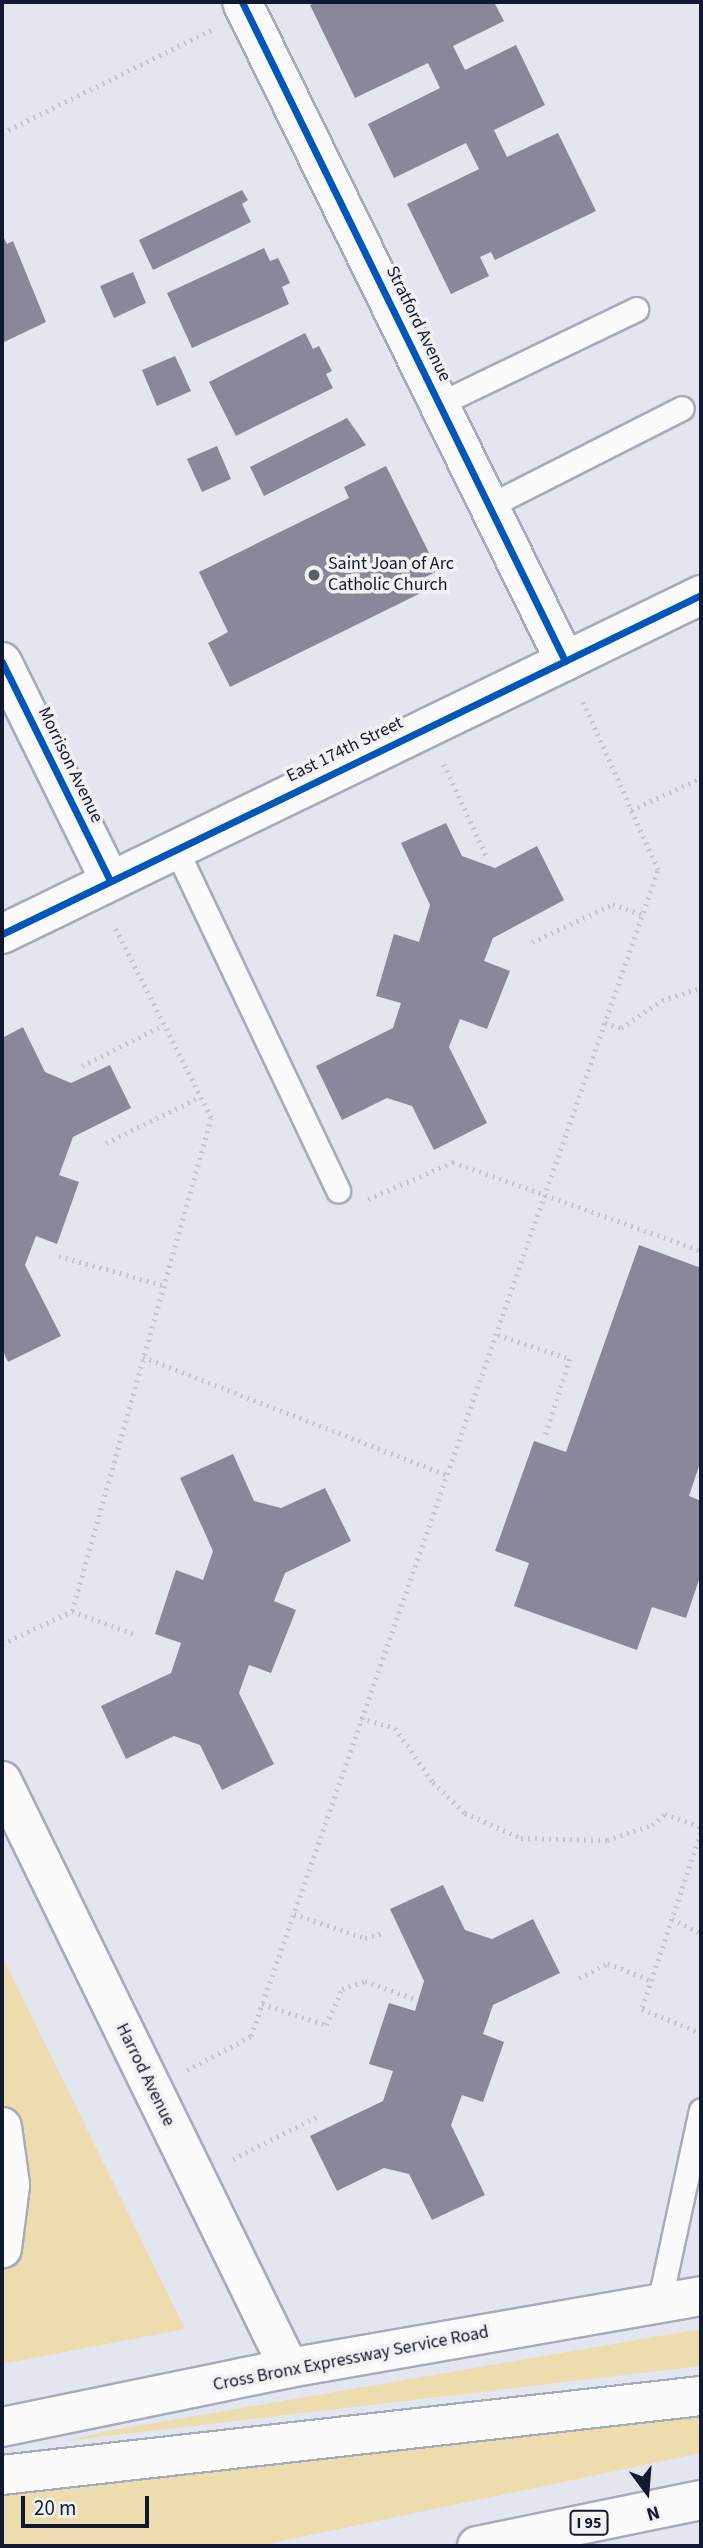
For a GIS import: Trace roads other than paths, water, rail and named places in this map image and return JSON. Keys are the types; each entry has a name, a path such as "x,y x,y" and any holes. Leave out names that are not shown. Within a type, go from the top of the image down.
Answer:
{"main road":[{"name":"Stratford Avenue","path":"245,7 565,661"},
{"name":"East 174th Street","path":"2,934 701,595"},
{"name":"Morrison Avenue","path":"2,662 103,885"},
{"name":"Harrod Avenue","path":"2,1781 289,2368"},
{"path":"2,2127 10,2185 2,2248"},
{"name":"Cross Bronx Expressway Service Road","path":"2,2427 289,2368 701,2296"},
{"path":"2,2475 701,2396"},
{"name":"I 95","path":"477,2546 701,2500"}],"lane":[{"path":"439,404 636,309"},
{"path":"489,506 682,408"},
{"path":"176,849 338,1190"},
{"path":"659,2304 701,2110"}],"place":[{"name":"Saint Joan of Arc Catholic Church","path":"314,575"}]}
